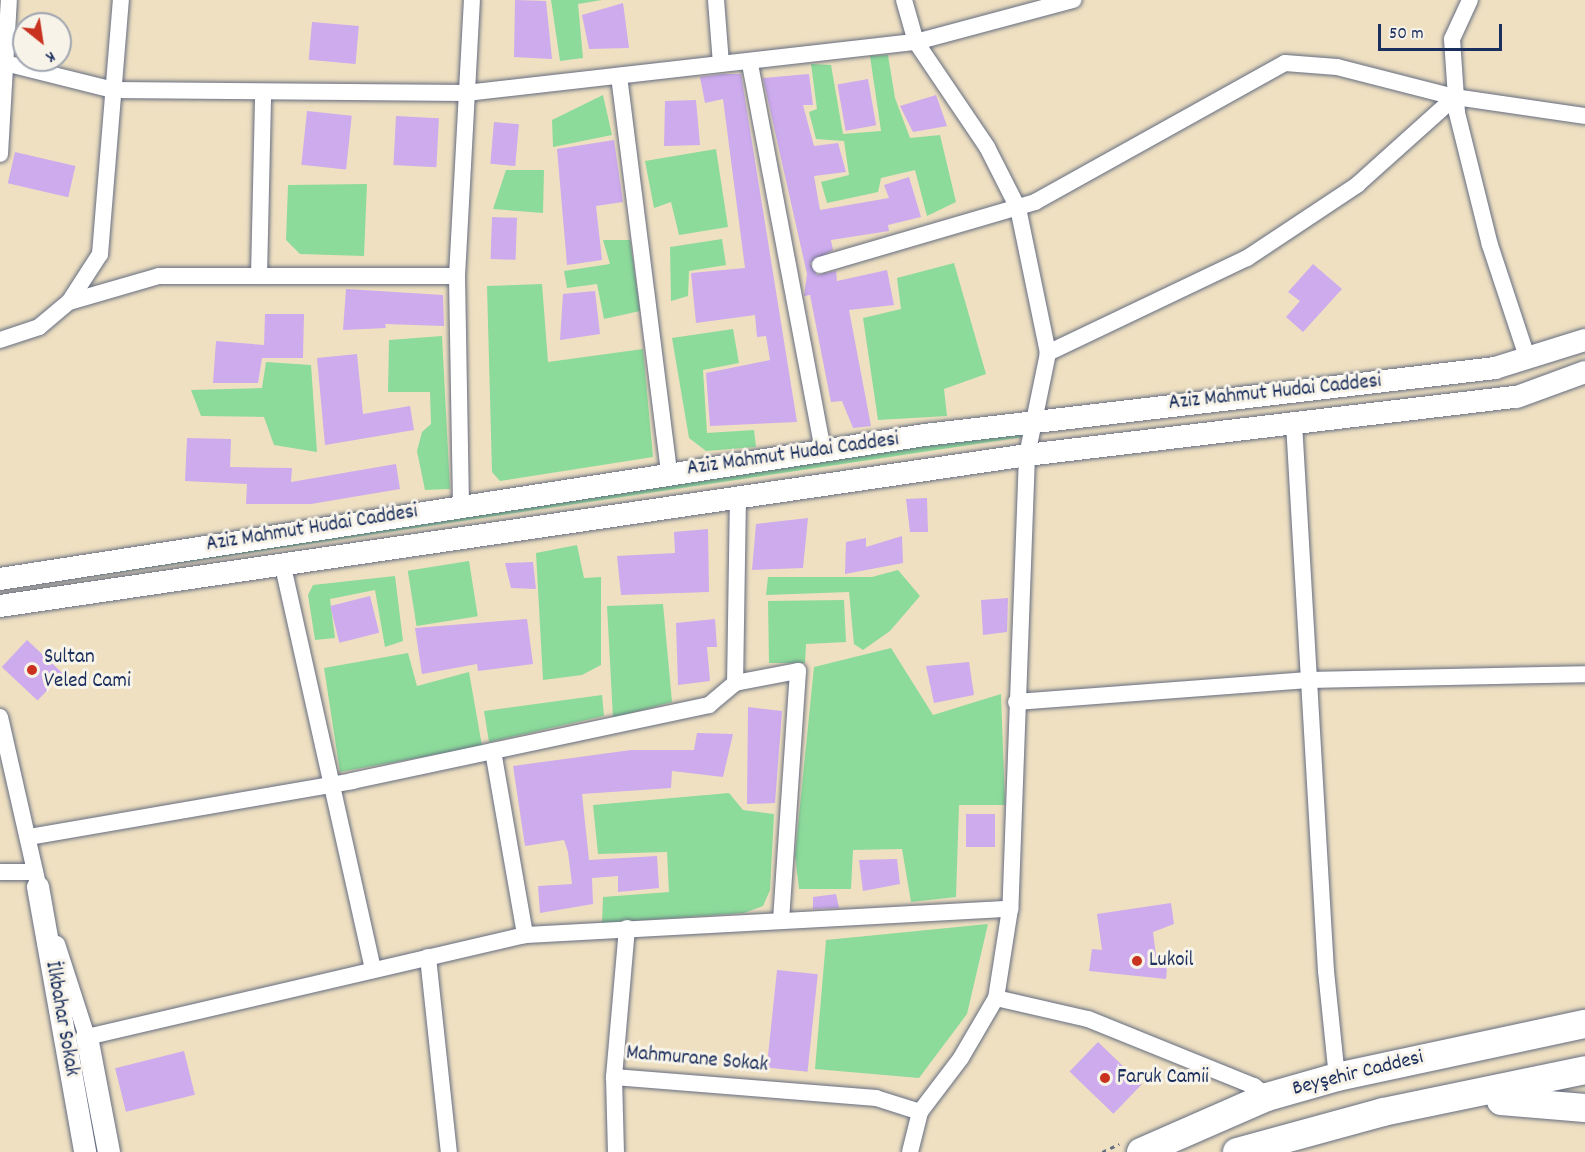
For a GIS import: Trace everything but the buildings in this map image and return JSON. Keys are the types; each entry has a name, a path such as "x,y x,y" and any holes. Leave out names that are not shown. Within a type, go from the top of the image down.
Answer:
{"highway":[{"name":"Beyşehir Caddesi","path":"1141,1152 1268,1097 1337,1077 1582,1023"},
{"name":"Beyşehir Caddesi","path":"1237,1152 1297,1144 1460,1099 1585,1070"},
{"path":"1460,1099 1585,1108"}],"street":[{"path":"0,154 9,64 9,0"},
{"path":"0,340 39,327 69,302 100,254 121,0"},
{"path":"461,505 458,276 472,0"},
{"path":"716,0 721,63"},
{"path":"904,0 916,42 987,147 1018,208 1048,352 1027,455 1010,909 996,998 961,1059 920,1112 910,1152"},
{"path":"9,64 113,90 466,93 721,63 750,64 916,42 1073,0"},
{"path":"1470,0 1452,39 1455,97 1490,245 1528,360"},
{"path":"820,265 1018,208 1285,63 1337,67 1455,97 1585,116"},
{"path":"750,64 823,451"},
{"path":"619,76 669,473"},
{"path":"259,276 263,93"},
{"path":"1048,352 1247,258 1358,185 1455,97"},
{"path":"69,302 159,276 458,276"},
{"name":"Aziz Mahmut Hudai Caddesi","path":"0,579 669,473 1034,420 1528,360 1585,340"},
{"name":"Aziz Mahmut Hudai Caddesi","path":"0,606 282,562 1027,455 1517,397 1585,372"},
{"path":"1294,423 1308,680 1337,1077"},
{"path":"735,683 738,495"},
{"path":"282,562 373,970"},
{"path":"29,837 330,784 710,705 735,683 798,671 780,920"},
{"path":"1016,702 1308,680 1585,674"},
{"path":"0,717 37,879 87,1037 525,934 1010,909"},
{"path":"493,751 525,934"},
{"path":"0,872 37,879"},
{"name":"İlkbahar Sokak","path":"37,879 85,1152"},
{"name":"Mahmurane Sokak","path":"627,928 614,1077 876,1098 920,1112"},
{"path":"428,957 450,1152"},
{"path":"996,998 1088,1019 1254,1086 1268,1097"},
{"name":"İlkbahar Sokak","path":"87,1037 109,1152"},
{"path":"614,1077 616,1152"}],"green space":[{"path":"551,0 602,0 578,4 583,58 560,61"},
{"path":"888,55 895,98 910,138 940,135 956,202 927,216 915,170 881,178 878,192 827,203 821,182 849,175 844,141 816,139 809,112 817,109 811,64 831,65 843,134 881,131 870,56"},
{"path":"603,95 612,135 553,147 552,120"},
{"path":"716,149 728,227 679,235 671,202 654,208 645,161"},
{"path":"506,170 544,170 543,213 493,209"},
{"path":"367,184 364,256 300,254 286,240 288,185"},
{"path":"722,239 726,265 689,271 688,296 671,301 670,247"},
{"path":"603,240 630,240 640,311 604,319 597,284 567,288 564,271 610,264"},
{"path":"954,263 986,374 944,389 947,416 878,420 863,318 901,309 897,278"},
{"path":"542,284 548,362 643,349 653,457 500,481 492,472 487,286"},
{"path":"733,329 739,363 703,370 707,433 754,430 756,447 706,451 689,438 672,338"},
{"path":"442,336 450,489 425,490 417,451 422,432 431,424 430,392 388,392 389,340"},
{"path":"266,362 311,365 317,452 274,445 264,417 201,416 191,390 262,388"},
{"path":"1023,430 1023,437 33,585"},
{"path":"577,545 584,578 601,577 601,665 582,675 543,680 536,553"},
{"path":"469,561 478,616 417,626 408,571"},
{"path":"898,570 920,596 890,631 863,650 854,644 849,592 766,595 768,577 872,577"},
{"path":"395,576 403,641 385,647 375,590 330,599 335,638 315,640 308,595 313,585"},
{"path":"844,600 846,642 806,644 805,663 769,663 768,601"},
{"path":"663,604 672,702 613,718 607,606"},
{"path":"891,648 933,715 1001,694 1005,805 959,805 956,897 911,902 902,849 853,850 851,889 799,889 795,855 814,667"},
{"path":"408,653 417,686 469,672 482,746 340,772 324,668"},
{"path":"602,695 604,716 489,742 484,711"},
{"path":"729,793 743,810 774,814 770,890 763,906 744,913 602,923 603,897 669,892 667,852 598,854 593,805"},
{"path":"988,924 967,1014 919,1078 815,1069 826,940"}],"place":[{"name":"Sultan Veled Cami","path":"32,670"},
{"name":"Lukoil","path":"1137,961"},
{"name":"Faruk Camii","path":"1105,1078"}]}
